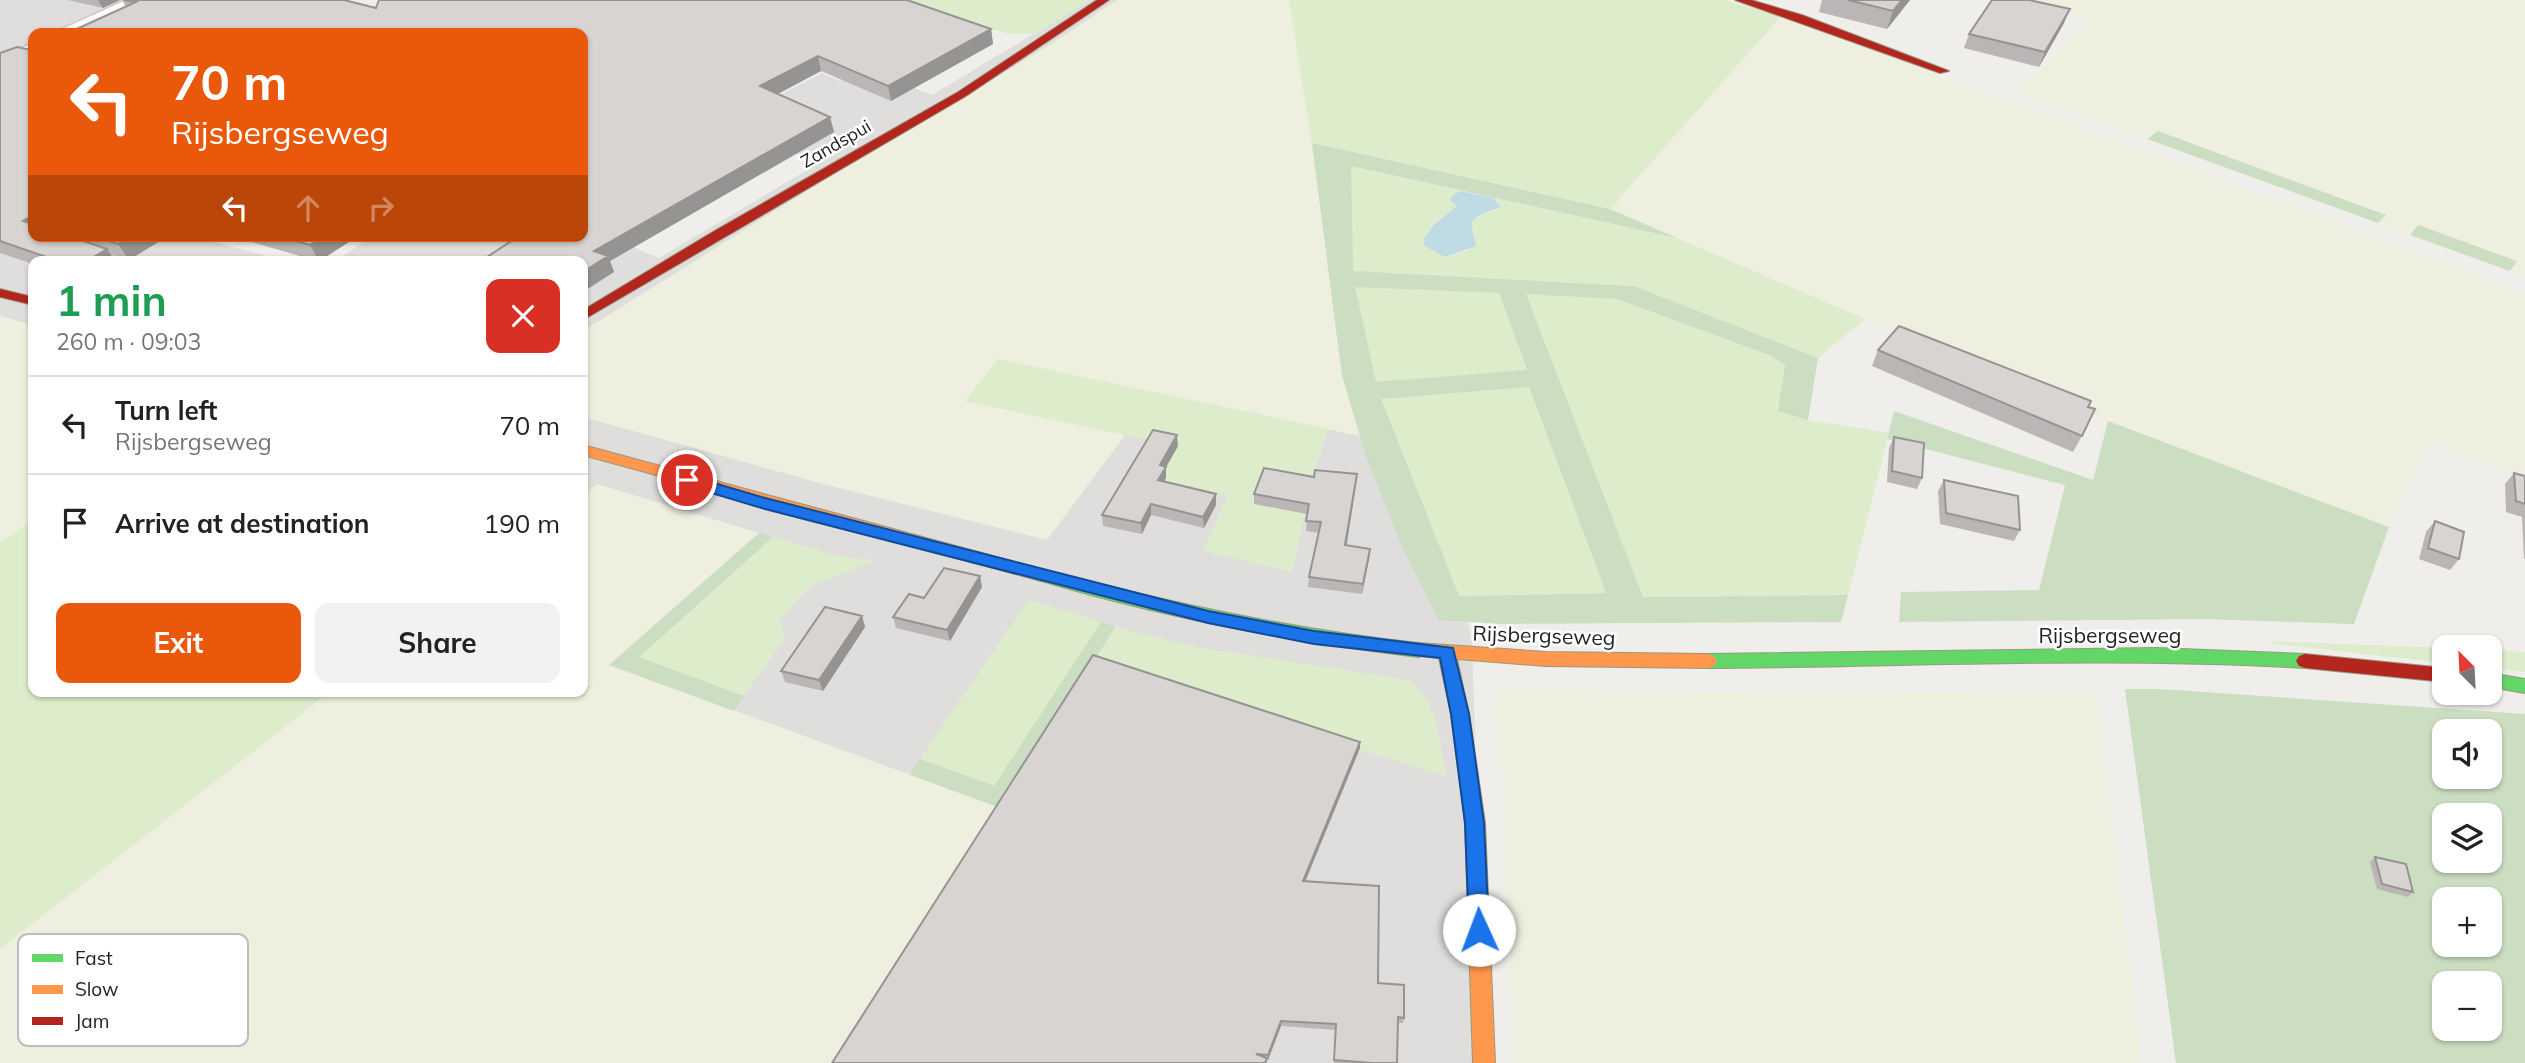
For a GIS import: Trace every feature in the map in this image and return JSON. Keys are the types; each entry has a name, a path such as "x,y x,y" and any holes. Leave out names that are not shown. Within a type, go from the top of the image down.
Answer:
{"main road":[{"name":"Zandspui","path":"588,313 720,233 962,94 1104,0"},
{"path":"1740,0 1798,17 1944,71"},
{"path":"0,293 28,300"},
{"name":"Rijsbergseweg","path":"588,451 765,503 1145,603 1314,638 1447,653 1640,660 2220,656 2432,674"},
{"path":"1447,653 1460,714 1475,823 1484,1063"},
{"path":"2502,682 2525,686"}],"street":[{"path":"79,28 141,0"},
{"path":"0,64 28,51"}],"shaded area":[{"path":"0,0 242,0 120,28 28,28 28,70 0,84"},
{"path":"1090,0 1317,0 1472,640 1485,1063 1215,1063 588,694 588,256 343,256 363,242 588,242 588,228 659,258 819,163 744,132 732,119 822,73 840,81 864,68 932,95"},
{"path":"0,186 28,228 28,242 214,242 266,256 28,256 28,631 0,653"}],"green space":[{"path":"902,0 1090,0 1035,34 1008,34"},
{"path":"1117,0 1289,0 1307,106 1342,375 1360,436 998,360 965,401 1126,434 1047,540 823,484 588,418 588,328 816,185 1048,46"},
{"path":"1289,0 1724,0 1781,16 1610,209 1312,143"},
{"path":"2027,0 2525,0 2525,276 2510,271 2516,261 2418,225 2410,235 2378,223 2386,215 2158,131 2147,139 2018,92 2088,20"},
{"path":"1781,16 2525,293 2525,479 2431,442 2389,527 2108,421 1610,209"},
{"path":"2158,131 2386,215 2378,223 2147,139"},
{"path":"1312,143 1610,209 1677,238 1351,166 1353,271 1634,286 1818,358 1808,420 1778,411 1785,365 1769,355 1617,299 1526,294 1643,597 1848,595 1841,622 1502,624 1439,620 1402,547 1366,456 1342,375","holes":["1355,287 1499,293 1527,370 1376,382","1529,387 1606,593 1459,596 1381,399"]},
{"path":"1351,166 1461,191 1453,195 1458,205 1449,213 1444,257 1469,250 1471,223 1478,216 1495,211 1499,203 1494,198 1677,238 1865,319 1818,358 1634,286 1353,271"},
{"path":"2418,225 2517,261 2510,271 2410,235"},
{"path":"1355,287 1499,293 1527,371 1376,382"},
{"path":"1525,293 1617,299 1769,355 1785,365 1779,411 1808,420 1889,433 1848,595 1643,597"},
{"path":"0,316 28,324 28,524 0,543"},
{"path":"998,359 1328,429 1313,478 1292,572 1203,551 1228,495 1157,479 1176,446 965,401"},
{"path":"1529,387 1606,593 1459,596 1381,399"},
{"path":"1894,411 2093,480 2108,421 2389,527 2354,624 2203,619 1899,622 1901,592 2039,590 2065,485 1887,439"},
{"path":"597,484 759,533 610,665 1001,808 837,1063 0,1063 0,949 18,935 18,1046 248,1046 248,934 19,934 323,697 588,697 588,491"},
{"path":"28,524 28,697 323,697 0,949 0,543"},
{"path":"759,533 773,537 639,657 744,696 734,711 609,665"},
{"path":"773,537 838,556 875,561 809,587 779,621 786,637 744,696 638,658"},
{"path":"1029,600 1101,622 994,786 920,759"},
{"path":"1101,622 1115,627 1001,808 910,775 920,759 994,786"},
{"path":"1115,627 1201,648 1410,680 1427,700 1432,712 1446,776 1091,668"},
{"path":"2266,641 2432,647 2432,662"},
{"path":"2502,651 2525,652 2525,672 2502,669"},
{"path":"1497,689 1799,692 2096,690 2142,1063 1516,1063 1504,873 1502,776 1494,707"},
{"path":"2125,689 2160,689 2525,714 2525,1063 2176,1063"}],"water":[{"path":"1461,191 1494,198 1501,207 1478,216 1471,223 1476,246 1445,257 1425,246 1423,240 1434,225 1457,206 1450,200"}],"building":[{"path":"124,0 344,0 376,8 379,0 907,0 991,29 888,86 818,56 760,86 830,117 594,251 608,256 588,269 588,256 489,256 510,242 588,242 588,28 79,28 136,2"},
{"path":"1848,0 1902,0 1893,11"},
{"path":"1992,0 2029,0 2070,9 2045,52 1969,34"},
{"path":"17,47 28,49 28,218 23,221 28,222 28,242 87,242 107,249 95,256 44,256 0,241 0,53"},
{"path":"1899,326 2091,401 2088,407 2095,409 2082,436 1878,350"},
{"path":"1153,430 1177,435 1160,465 1166,467 1158,480 1216,494 1203,517 1151,504 1141,523 1102,515"},
{"path":"1894,437 1924,443 1922,478 1892,471"},
{"path":"1264,468 1314,477 1315,470 1357,474 1345,545 1370,549 1363,584 1309,577 1321,522 1306,521 1309,504 1254,494"},
{"path":"2514,473 2525,476 2525,504 2516,501"},
{"path":"1944,480 2018,496 2020,530 1946,513"},
{"path":"2435,521 2464,532 2459,559 2428,548"},
{"path":"944,568 980,576 947,630 893,617 909,594 924,598"},
{"path":"825,607 862,616 819,680 781,671"},
{"path":"1093,655 1360,742 1303,881 1379,886 1378,983 1404,985 1404,1018 1398,1017 1397,1063 1334,1060 1336,1024 1281,1021 1268,1055 1256,1054 1267,1058 1265,1063 832,1063"},
{"path":"2375,857 2406,864 2413,892 2382,884"}],"traffic: fast":[{"path":"1041,575 1228,620 1322,637 1418,650"},
{"path":"1708,661 2081,655 2305,661"},
{"path":"2502,682 2525,686"}],"traffic: slow":[{"path":"588,451 1041,575"},
{"path":"1418,650 1546,659 1708,661"},
{"path":"1447,653 1460,714 1475,823 1484,1063"}],"traffic: jam":[{"path":"588,313 720,233 962,94 1104,0"},
{"path":"1740,0 1798,17 1944,71"},
{"path":"0,293 28,300"},
{"path":"2305,661 2432,674"}],"route":[{"path":"687,480 1145,603 1314,638 1447,653 1460,714 1475,823 1479,930"}]}
